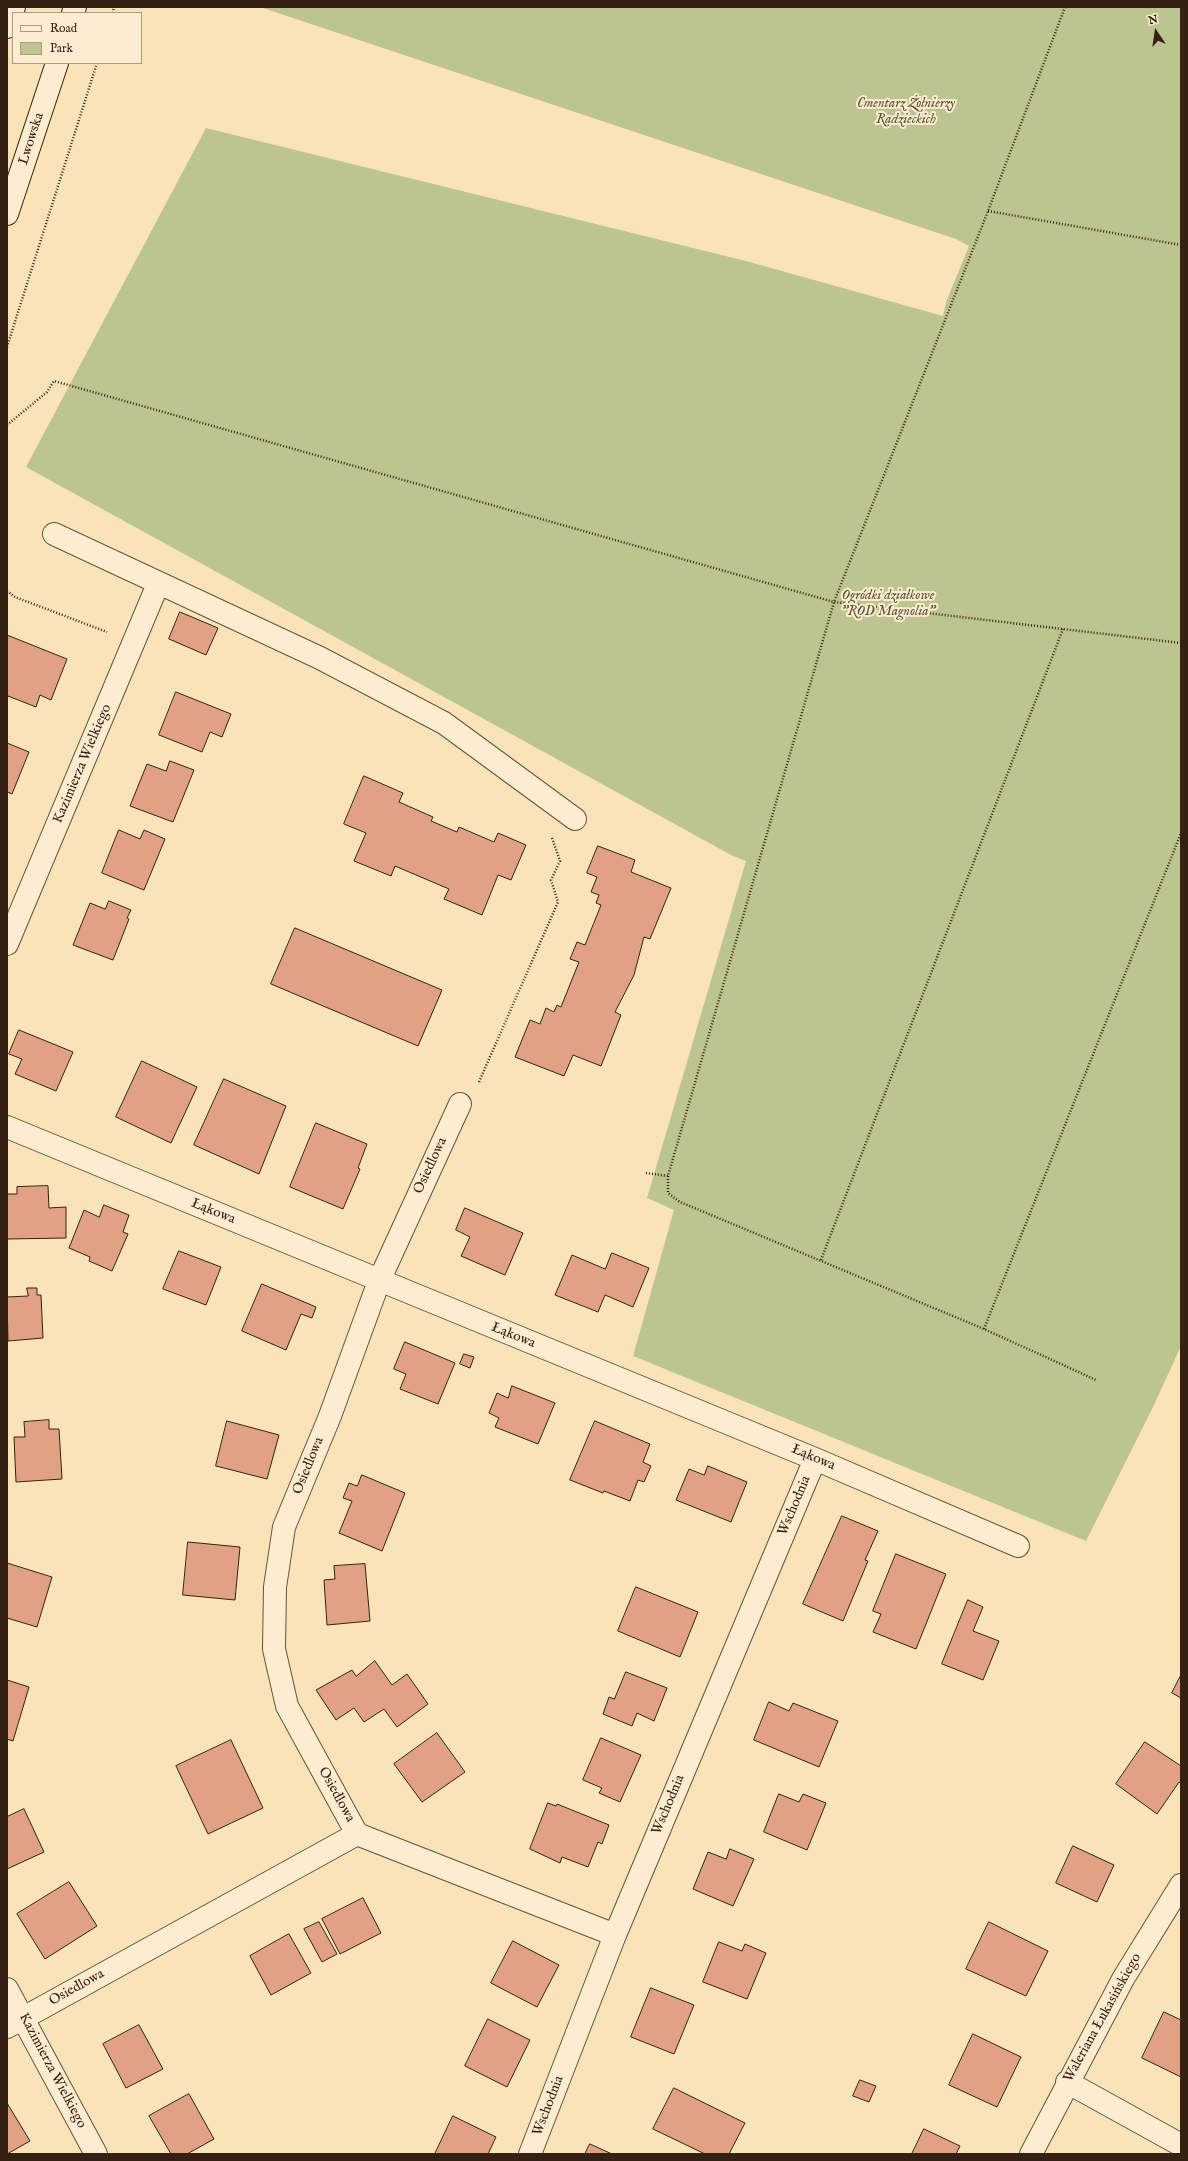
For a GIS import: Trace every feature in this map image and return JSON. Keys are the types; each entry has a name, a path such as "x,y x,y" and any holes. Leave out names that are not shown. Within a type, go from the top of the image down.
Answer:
{"street":[{"path":"7,27 12,13"},
{"name":"Lwowska","path":"7,214 57,64"},
{"path":"54,534 158,584 320,658 444,723 575,819"},
{"name":"Kazimierza Wielkiego","path":"7,944 158,584"},
{"name":"Osiedlowa","path":"460,1104 379,1281 330,1416 284,1527 275,1587 274,1649 287,1706 357,1834 615,1935"},
{"name":"Łąkowa","path":"7,1127 815,1459 1018,1546"},
{"name":"Wschodnia","path":"530,2154 615,1935 815,1459"},
{"name":"Osiedlowa","path":"15,2022 357,1834"},
{"name":"Waleriana Łukasińskiego","path":"1031,2154 1067,2082 1123,1979 1181,1885"},
{"name":"Kazimierza Wielkiego","path":"7,1989 15,2022 96,2154"},
{"path":"1067,2082 1181,2145"}],"path":[{"path":"1065,7 988,210 834,602 668,1176 668,1193 680,1202 821,1260 1096,1380"},
{"path":"7,347 97,64"},
{"path":"988,210 1181,244"},
{"path":"7,425 47,392 54,381 834,602 1181,643"},
{"path":"7,591 15,597 134,642"},
{"path":"821,1260 1063,629"},
{"path":"984,1330 1181,833"},
{"path":"478,1085 558,902 551,880 560,861 551,835"},
{"path":"646,1173 668,1176"}],"green space":[{"name":"Ogródki działkowe \"ROD Magnolia\"","path":"260,7 1181,7 1181,1346 1154,1405 1086,1541 633,1356 674,1210 647,1198 746,861 731,855 26,467 206,128 746,261 943,316 946,302 969,246 956,239"}],"building":[{"path":"180,612 218,628 206,655 169,639"},
{"path":"7,635 67,659 51,700 40,695 36,707 8,696 7,698"},
{"path":"176,692 231,714 222,737 210,732 202,752 159,735"},
{"path":"7,743 29,752 12,794 7,792"},
{"path":"170,761 194,770 173,822 130,806 147,764 166,771"},
{"path":"364,776 403,793 399,802 433,817 431,821 457,832 459,827 494,842 498,833 526,845 511,880 498,875 482,915 444,899 449,889 395,866 391,876 354,861 366,833 344,824"},
{"path":"119,830 140,839 144,830 165,839 144,890 102,873"},
{"path":"598,846 635,860 631,872 671,888 650,939 644,937 634,975 615,1012 621,1015 601,1066 573,1055 564,1076 515,1057 530,1020 540,1024 546,1008 554,1012 557,1005 561,1007 579,962 570,959 577,942 585,945 601,905 596,903 599,895 591,892 597,877 587,873"},
{"path":"109,901 131,910 113,960 73,945 90,903 105,909"},
{"path":"295,928 442,990 418,1046 271,984"},
{"path":"19,1030 73,1052 56,1091 15,1074 22,1059 9,1054"},
{"path":"142,1061 197,1087 171,1143 116,1117"},
{"path":"224,1079 286,1106 259,1174 194,1145"},
{"path":"316,1123 367,1144 358,1168 360,1169 343,1209 290,1187"},
{"path":"48,1186 49,1208 66,1207 66,1238 7,1239 7,1194 17,1194 17,1187"},
{"path":"104,1205 129,1215 123,1232 128,1234 112,1271 89,1261 90,1257 69,1248 84,1210 99,1217"},
{"path":"465,1208 523,1233 505,1275 461,1256 470,1237 456,1230"},
{"path":"179,1251 221,1267 206,1305 163,1289"},
{"path":"612,1253 649,1268 633,1307 605,1295 598,1312 555,1295 572,1255 605,1269"},
{"path":"262,1284 316,1307 312,1318 301,1314 286,1350 242,1331"},
{"path":"27,1288 37,1288 37,1295 41,1295 43,1338 8,1341 7,1297 28,1296"},
{"path":"405,1342 455,1363 438,1404 400,1389 406,1374 394,1369"},
{"path":"464,1354 474,1357 470,1368 460,1364"},
{"path":"512,1386 555,1403 538,1444 495,1427 499,1418 489,1413 497,1393 508,1398"},
{"path":"49,1420 49,1429 59,1429 62,1479 16,1482 14,1437 25,1437 24,1422"},
{"path":"227,1421 279,1435 267,1479 216,1466"},
{"path":"595,1421 650,1444 643,1462 651,1466 644,1482 638,1480 630,1501 604,1491 603,1493 570,1480"},
{"path":"708,1466 747,1482 731,1522 676,1500 689,1469 704,1475"},
{"path":"362,1475 405,1493 382,1551 339,1533 352,1501 343,1498 349,1483 357,1486"},
{"path":"842,1516 878,1531 865,1560 868,1561 843,1621 803,1604"},
{"path":"188,1542 240,1547 235,1600 183,1595"},
{"path":"896,1554 946,1574 916,1649 873,1632 881,1614 873,1611"},
{"path":"7,1563 52,1577 37,1627 7,1618"},
{"path":"365,1564 370,1621 327,1625 324,1580 335,1579 334,1566"},
{"path":"636,1587 698,1612 680,1657 618,1631"},
{"path":"968,1600 983,1607 973,1631 999,1641 983,1680 942,1664"},
{"path":"375,1661 392,1685 407,1674 428,1704 397,1727 384,1709 364,1722 354,1708 336,1720 316,1690 352,1670 356,1676"},
{"path":"626,1672 667,1688 654,1721 637,1713 632,1726 603,1714 609,1697 614,1699"},
{"path":"1181,1675 1181,1698 1172,1693"},
{"path":"7,1680 29,1687 13,1741 7,1739"},
{"path":"769,1702 789,1711 793,1703 838,1721 819,1767 754,1740"},
{"path":"437,1733 465,1772 422,1802 394,1764"},
{"path":"601,1738 641,1755 620,1802 599,1793 602,1788 583,1780"},
{"path":"231,1740 263,1808 208,1834 176,1766"},
{"path":"1145,1742 1181,1766 1181,1783 1179,1782 1157,1814 1116,1784"},
{"path":"779,1794 799,1802 803,1794 826,1803 807,1850 764,1832"},
{"path":"548,1803 556,1806 557,1804 609,1825 602,1844 598,1842 588,1867 562,1857 560,1863 530,1849"},
{"path":"24,1809 44,1852 7,1869 7,1817"},
{"path":"1073,1846 1114,1865 1097,1902 1056,1883"},
{"path":"730,1849 754,1859 733,1906 693,1889 708,1852 726,1859"},
{"path":"69,1882 97,1926 45,1959 17,1914"},
{"path":"363,1898 381,1933 340,1954 322,1919"},
{"path":"319,1922 337,1954 322,1962 304,1929"},
{"path":"989,1922 1048,1951 1026,1996 966,1969"},
{"path":"289,1934 311,1973 271,1995 250,1956"},
{"path":"513,1941 559,1965 537,2007 491,1983"},
{"path":"719,1942 742,1951 745,1944 766,1953 747,1999 703,1982"},
{"path":"651,1988 694,2005 674,2054 631,2037"},
{"path":"1164,2012 1181,2020 1181,2077 1142,2058"},
{"path":"488,2019 530,2040 507,2087 465,2066"},
{"path":"139,2025 163,2069 126,2088 103,2044"},
{"path":"973,2034 1021,2057 997,2107 949,2085"},
{"path":"860,2080 876,2086 869,2102 853,2096"},
{"path":"674,2088 745,2123 729,2154 705,2154 653,2129"},
{"path":"189,2094 214,2139 187,2154 171,2154 149,2116"},
{"path":"7,2103 30,2141 7,2154"},
{"path":"453,2116 496,2137 488,2154 435,2154"},
{"path":"924,2129 960,2146 956,2154 912,2154"},
{"path":"590,2144 612,2154 585,2154"}],"park label":[{"name":"Cmentarz Żołnierzy Radzieckich","path":"906,112"}]}
